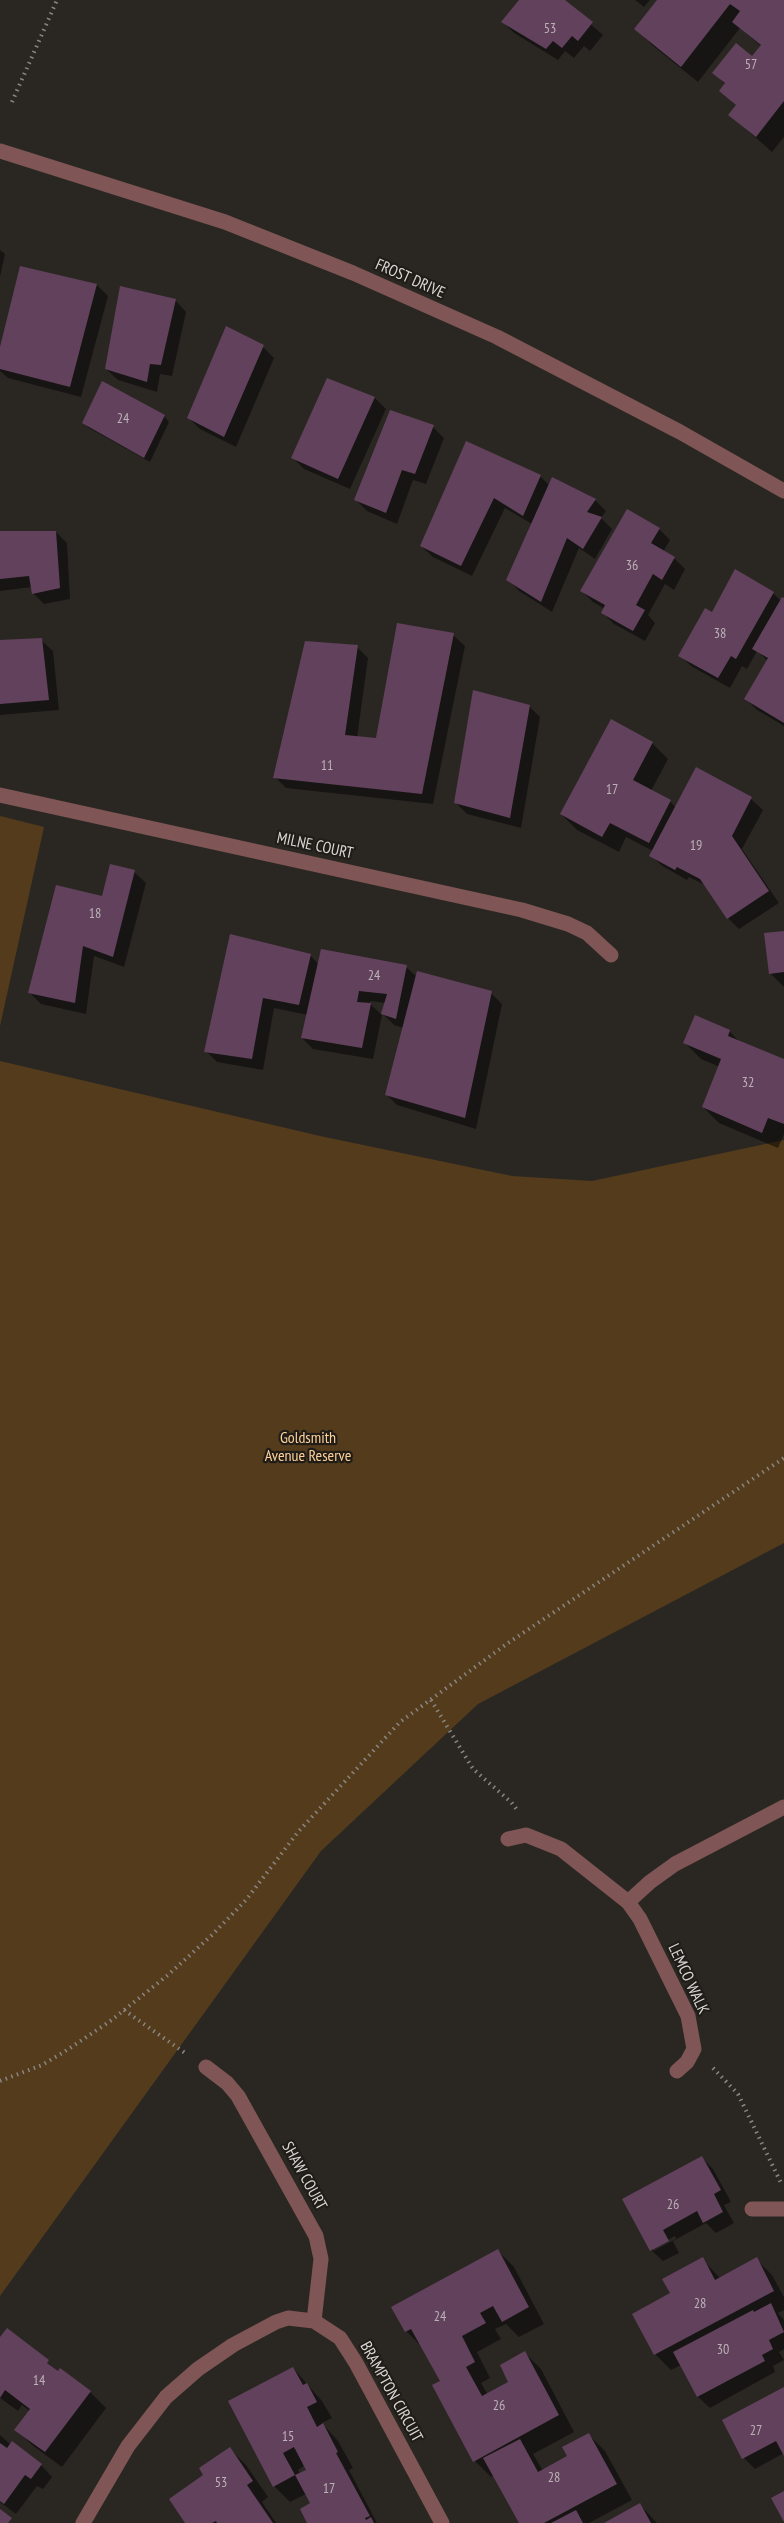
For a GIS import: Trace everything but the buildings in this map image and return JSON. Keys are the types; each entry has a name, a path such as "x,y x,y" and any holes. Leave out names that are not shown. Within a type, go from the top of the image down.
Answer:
{"street":[{"name":"FROST DRIVE","path":"0,151 225,222 353,273 497,338 680,432 784,491"},
{"name":"MILNE COURT","path":"0,795 522,910 568,924 587,933 611,955"},
{"path":"628,1902 675,1864 784,1807"},
{"name":"LEMCO WALK","path":"508,1839 526,1835 561,1849 628,1902 640,1919 688,2016 694,2049"},
{"path":"677,2071 687,2062 694,2049"},
{"name":"SHAW COURT","path":"206,2067 227,2083 238,2096 316,2236 321,2259 314,2321"},
{"path":"752,2209 784,2210"},
{"name":"BRAMPTON CIRCUIT","path":"83,2523 128,2446 166,2397 190,2376 233,2345 288,2318 314,2321 340,2338 356,2363 442,2523"}],"path":[{"path":"12,102 57,0"},
{"path":"0,2081 42,2064 64,2052 124,2010 168,1975 246,1900 298,1832 400,1722 508,1643 784,1458"},
{"path":"431,1700 473,1769 511,1802 538,1838"},
{"path":"124,2010 206,2067"},
{"path":"694,2049 738,2094 784,2188"}],"green space":[{"path":"0,816 44,827 0,1026"},
{"name":"Goldsmith Avenue Reserve","path":"0,1061 320,1136 512,1176 592,1181 784,1140 784,1543 478,1704 321,1851 0,2296"}]}
